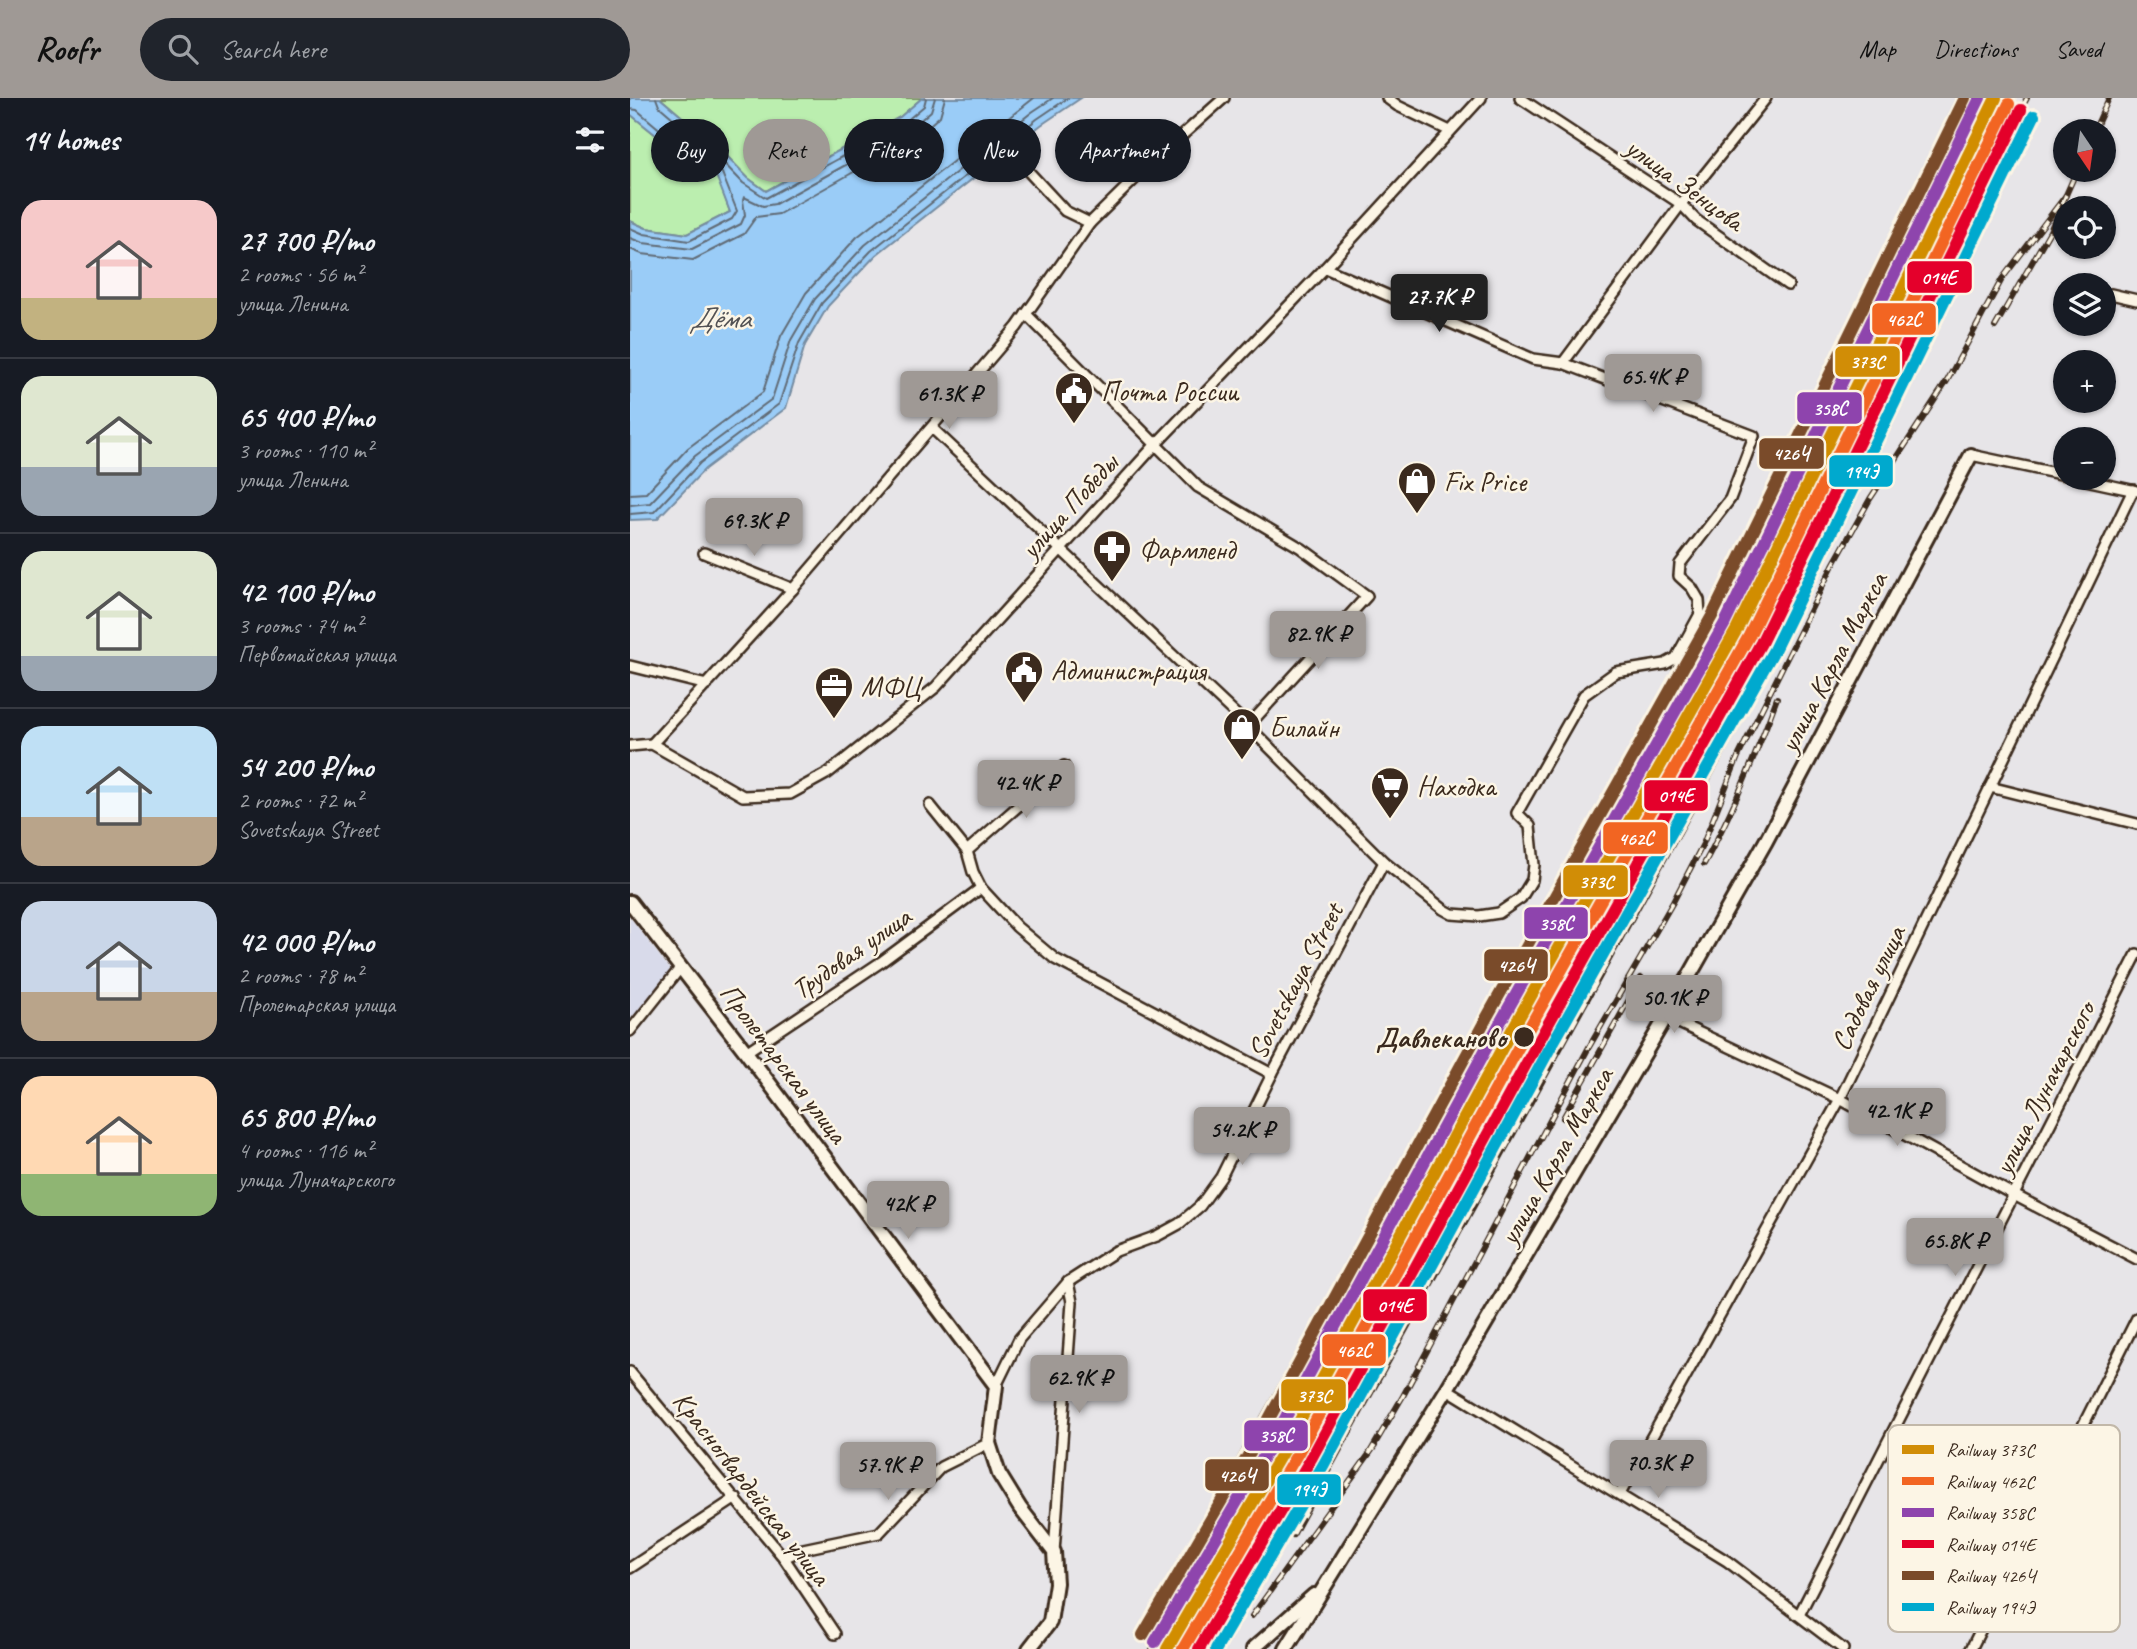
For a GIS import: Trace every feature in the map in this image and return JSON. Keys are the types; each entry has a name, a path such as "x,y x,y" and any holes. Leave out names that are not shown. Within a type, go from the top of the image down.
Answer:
{"street":[{"path":"630,746 652,744 707,685 932,428 1027,314 1090,223 1151,163 1224,98"},
{"path":"1387,98 1450,131"},
{"name":"улица Победы","path":"652,744 743,796 790,794 828,773 936,687 1157,443 1325,268 1481,98"},
{"name":"улица Зенцова","path":"1520,98 1681,204 1696,220 1788,285"},
{"path":"1563,363 1681,204 1766,98"},
{"path":"1038,182 1065,211 1090,223"},
{"path":"932,428 1248,726 1384,862 1451,914 1479,916 1499,913 1521,898 1532,880 1534,865 1530,826 1517,813 1584,695 1616,672 1665,664 1676,658 1700,614 1699,600 1692,588 1679,576 1679,564 1730,499 1754,436 1563,363 1533,359 1325,268"},
{"path":"2116,296 2137,300"},
{"path":"1027,314 1198,487 1301,548 1367,596 1248,726"},
{"path":"1971,455 2053,472"},
{"name":"улица Карла Маркса","path":"1286,1649 1447,1389 1666,1017 1766,841 1971,455"},
{"path":"2116,487 2135,491"},
{"name":"Садовая улица","path":"1620,1494 1840,1099 2135,491"},
{"path":"704,554 793,589"},
{"path":"630,666 707,685"},
{"path":"967,851 1064,766"},
{"path":"1990,787 2137,824"},
{"path":"930,805 967,851 981,888 1017,928 1055,959 1272,1074"},
{"name":"Sovetskaya Street","path":"996,1386 1018,1339 1068,1282 1116,1251 1157,1236 1179,1224 1200,1206 1221,1177 1384,862"},
{"name":"Трудовая улица","path":"746,1052 878,964 981,888"},
{"name":"Пролетарская улица","path":"630,902 996,1386"},
{"name":"улица Луначарского","path":"1896,1425 2137,954"},
{"path":"630,1031 681,967"},
{"path":"1666,1017 1840,1099 2137,1259"},
{"path":"1029,1649 1050,1622 1056,1583 1054,1552 1072,1302 1068,1282"},
{"path":"2083,1425 2137,1318"},
{"name":"Красногвардейская улица","path":"630,1372 784,1558 835,1634"},
{"path":"996,1386 989,1443 999,1474 1020,1508 1054,1552"},
{"path":"1447,1389 1727,1561 1843,1649"},
{"name":"улица Луначарского","path":"1799,1615 1888,1441"},
{"path":"784,1558 803,1549 879,1533 941,1468 989,1443"},
{"path":"630,1568 736,1498"},
{"path":"1253,1649 1325,1585"},
{"path":"1971,1649 1980,1632"}],"shaded area":[{"path":"630,918 671,971 630,1024"}],"green space":[{"path":"660,98 922,98 896,119 844,119 844,148 830,156 830,119 743,119 743,173 729,158 729,119 685,119"},
{"path":"630,114 651,131 651,182 719,182 730,212 687,234 646,228 630,221"},
{"path":"754,182 782,182 766,191"}],"water":[{"name":"Дёма","path":"630,98 660,98 685,119 651,119 651,131 630,114"},
{"name":"Дёма","path":"922,98 1081,98 1041,125 1041,119 958,119 958,182 969,182 876,255 828,306 805,345 786,408 705,469 657,519 630,520 630,221 646,228 687,234 730,212 719,182 729,182 729,158 743,173 743,182 754,182 766,191 782,182 830,182 830,156 844,148 844,182 944,182 944,119 896,119"}],"railway":[{"path":"1824,538 1871,402 1893,352 2027,98"},
{"path":"2099,119 2109,98"},
{"path":"1751,529 1791,460 1846,347 1919,212 1982,102"},
{"path":"1959,192 2011,110"},
{"path":"1995,327 2050,231 2072,182"},
{"path":"1369,1454 1403,1396 1589,1047 1673,902 1703,844 1738,757 1833,565 1870,499 1947,381 2002,279 2066,195"},
{"path":"1800,589 1828,529"},
{"path":"1293,1535 1777,654 1808,583"},
{"path":"1704,864 1744,782 1777,698"},
{"path":"1563,1118 1641,978"},
{"path":"1152,1649 1223,1488 1469,1051"},
{"path":"1455,1095 1478,1060"},
{"path":"1337,1304 1379,1239"},
{"path":"1252,1616 1375,1446"}],"rail line":[{"name":"426Ч","path":"1143,1635 1263,1430 1487,1017 1712,616 1965,98"},
{"name":"358С","path":"1155,1642 1275,1437 1500,1023 1725,623 1980,98"},
{"name":"373C","path":"1167,1649 1287,1444 1512,1030 1737,629 1996,98"},
{"name":"462С","path":"1183,1649 1299,1451 1524,1037 1749,636 2009,104"},
{"name":"014Е","path":"1199,1649 1312,1457 1537,1044 1761,643 2021,110"},
{"name":"194Э","path":"1216,1649 1324,1464 1549,1050 1774,650 2034,116"}],"place":[{"name":"Почта России","path":"1074,425"},
{"name":"Fix Price","path":"1417,515"},
{"name":"Фармленд","path":"1112,583"},
{"name":"Администрация","path":"1024,704"},
{"name":"МФЦ","path":"834,720"},
{"name":"Билайн","path":"1242,761"},
{"name":"Находка","path":"1390,820"},
{"name":"Давлеканово","path":"1524,1037"}]}
